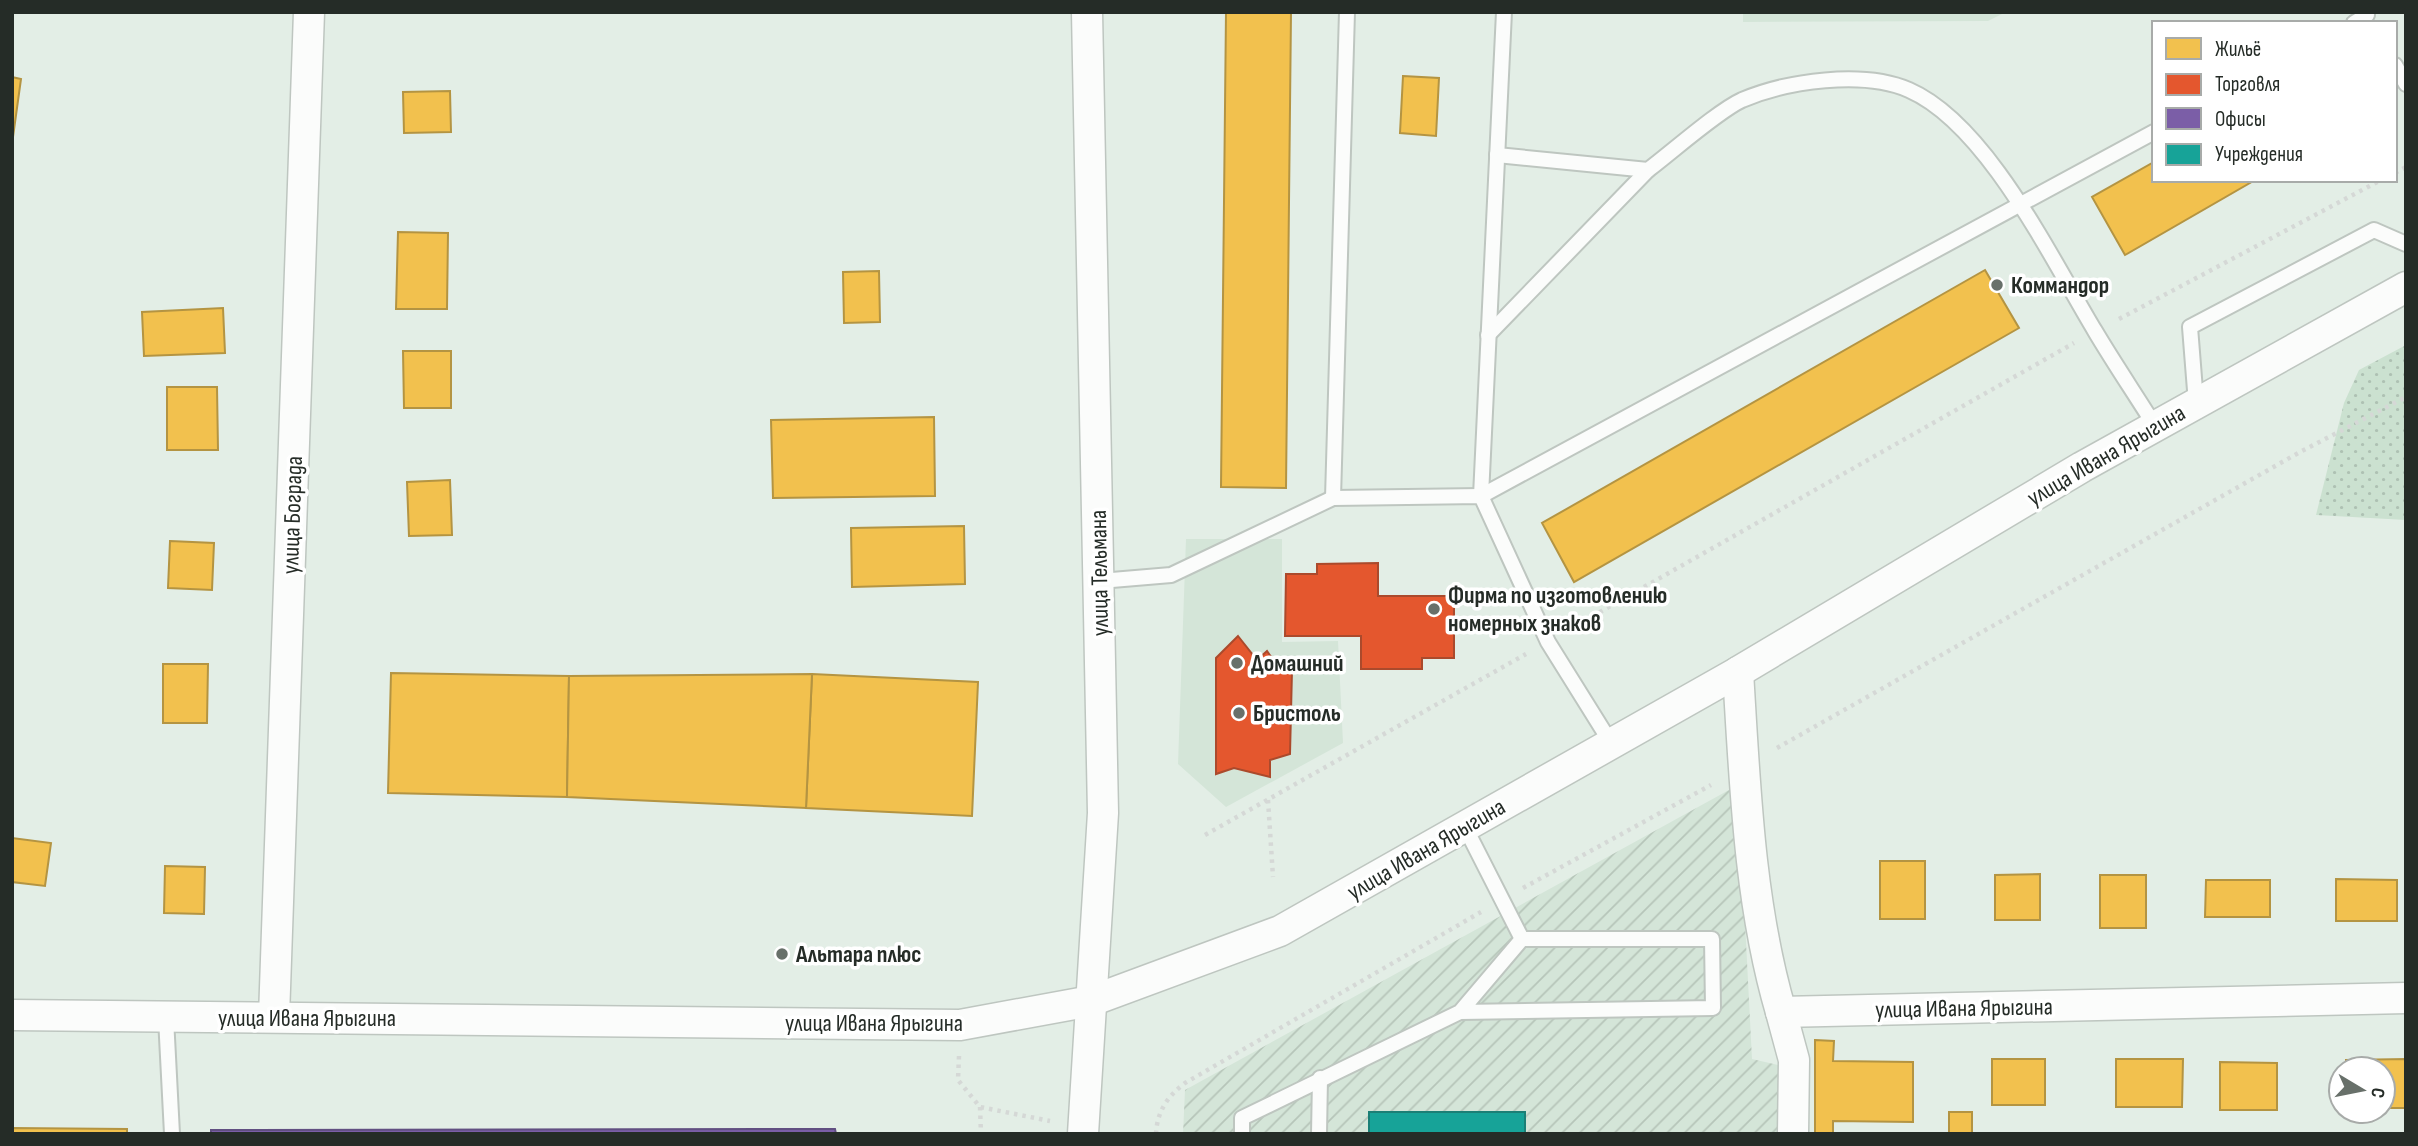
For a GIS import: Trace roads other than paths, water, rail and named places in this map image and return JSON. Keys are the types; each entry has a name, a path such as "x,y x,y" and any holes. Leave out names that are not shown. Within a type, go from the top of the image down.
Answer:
{"street":[{"name":"улица Бограда","path":"274,1017 309,12"},
{"name":"улица Тельмана","path":"1083,1134 1102,813 1100,581 1087,12"},
{"name":"улица Ивана Ярыгина","path":"12,1014 166,1018 960,1025 1091,1001 1280,931 1738,672 2155,426 2406,287"},
{"path":"1738,672 1744,767 1764,953 1794,1059 1793,1134"},
{"name":"улица Ивана Ярыгина","path":"1781,1012 2406,998"}],"lane":[{"path":"1334,498 1347,12"},
{"path":"1504,12 1481,496 1548,642 1611,743"},
{"path":"2397,68 2406,84"},
{"path":"1488,335 1648,170 1741,101 1796,84 1846,78 1908,90 1954,120 2021,204 2095,331 2155,426"},
{"path":"1100,581 1171,575 1334,498 1481,496 2152,133"},
{"path":"1497,155 1648,170"},
{"path":"2196,403 2190,327 2374,230 2406,244"},
{"path":"1465,827 1522,939"},
{"path":"1242,1134 1242,1118 1460,1012 1713,1008 1712,939 1522,939 1460,1012"},
{"path":"166,1018 172,1134"},
{"path":"1319,1134 1320,1078"}],"place":[{"name":"Коммандор","path":"1997,285"},
{"name":"Фирма по изготовлению номерных знаков","path":"1434,609"},
{"name":"Домашний","path":"1237,663"},
{"name":"Бристоль","path":"1239,713"},
{"name":"Альтара плюс","path":"782,954"}]}
